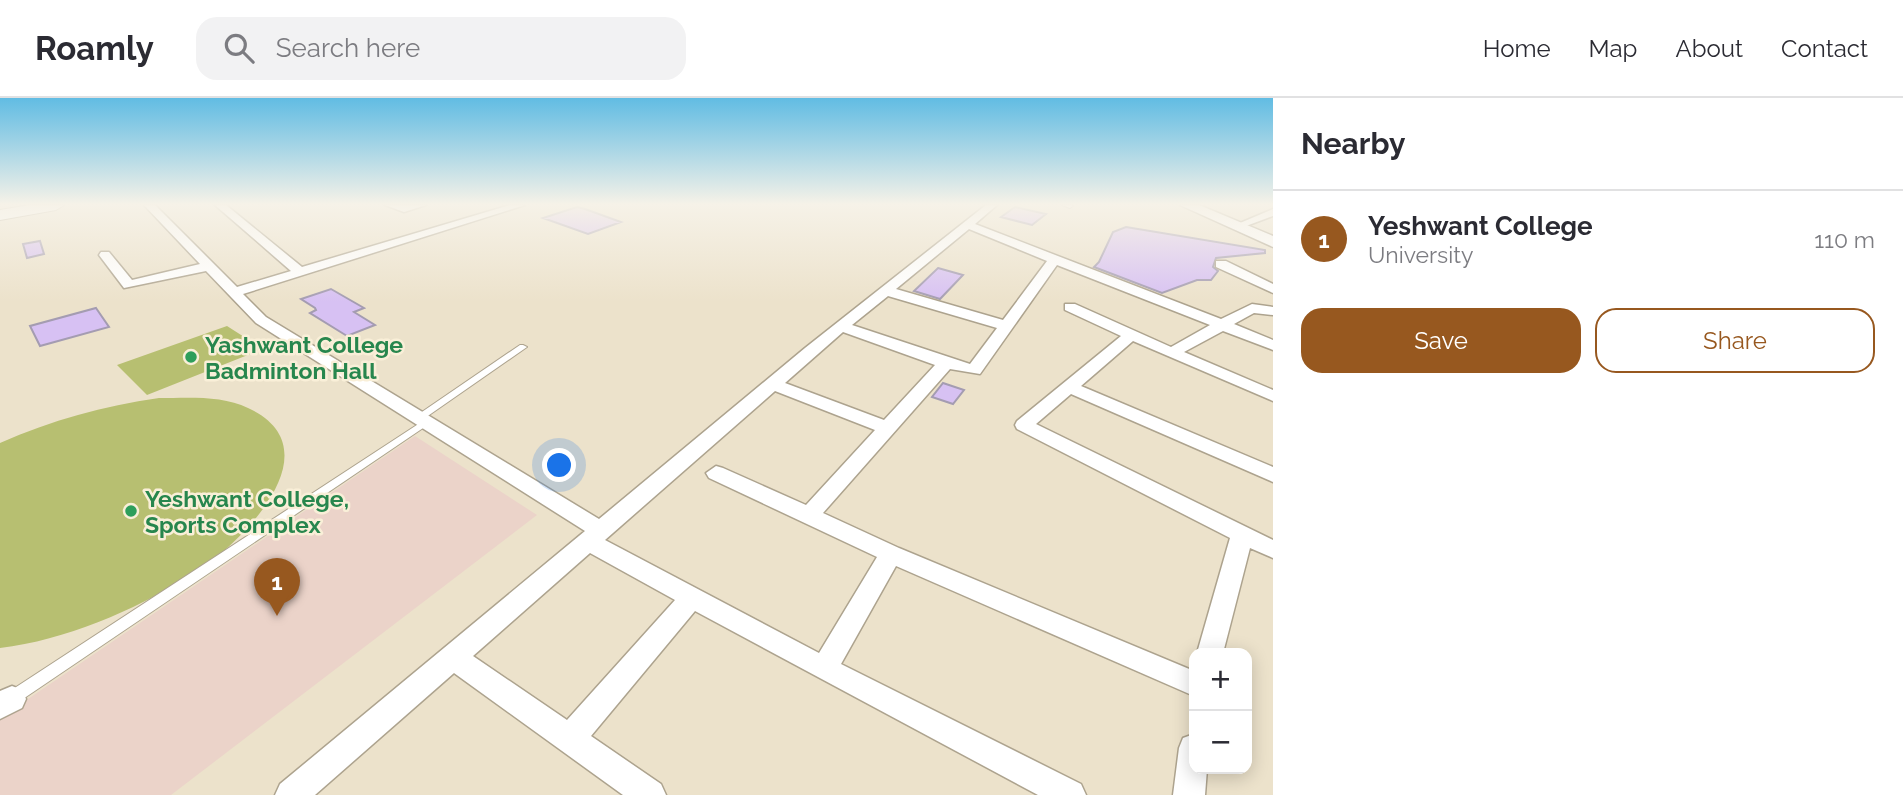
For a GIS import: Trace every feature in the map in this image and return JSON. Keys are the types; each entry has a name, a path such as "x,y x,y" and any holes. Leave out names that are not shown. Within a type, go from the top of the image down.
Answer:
{"street":[{"path":"181,238 261,320 423,420 692,597 824,669 1070,795"},
{"path":"259,238 300,272"},
{"path":"234,292 413,238"},
{"path":"291,795 773,384 953,238"},
{"path":"1000,238 1273,345"},
{"path":"105,255 128,285 209,266"},
{"path":"842,327 974,370 1055,259"},
{"path":"1222,264 1273,289"},
{"path":"887,291 1007,326"},
{"path":"1070,307 1273,396"},
{"path":"1172,353 1252,308 1273,311"},
{"path":"1131,335 1024,425 1273,550"},
{"path":"809,515 946,363"},
{"path":"773,384 887,428"},
{"path":"1069,387 1273,475"},
{"path":"716,473 891,554 1189,682"},
{"path":"1211,648 1242,535"},
{"path":"824,669 891,554"},
{"path":"570,739 692,597"},
{"path":"453,657 650,795"},
{"path":"1189,795 1191,774"}],"lane":[{"path":"6,702 423,420 523,347"}],"shaded area":[{"path":"415,436 537,515 171,795 0,795 0,718"}],"green space":[{"name":"Yashwant College Badminton Hall","path":"227,326 263,349 147,395 117,365"},
{"name":"Yeshwant College, Sports Complex","path":"159,398 227,401 248,408 274,426 284,448 282,472 271,497 253,522 231,544 189,577 98,622 49,638 0,648 0,443 78,415"}],"building":[{"path":"1110,238 1190,238 1265,250 1265,253 1216,258 1213,267 1218,271 1211,280 1197,280 1162,293 1094,267"},
{"path":"40,241 44,254 27,258 23,244"},
{"path":"938,268 963,275 940,299 914,291"},
{"path":"331,289 364,308 354,312 375,325 347,336 310,313 316,310 315,308 301,299"},
{"path":"96,308 109,327 40,346 30,326"},
{"path":"943,383 964,390 953,404 932,397"}],"place":[{"name":"Yashwant College Badminton Hall","path":"191,357"},
{"name":"Yeshwant College, Sports Complex","path":"131,511"},
{"name":"Yeshwant College","path":"277,616"}]}
